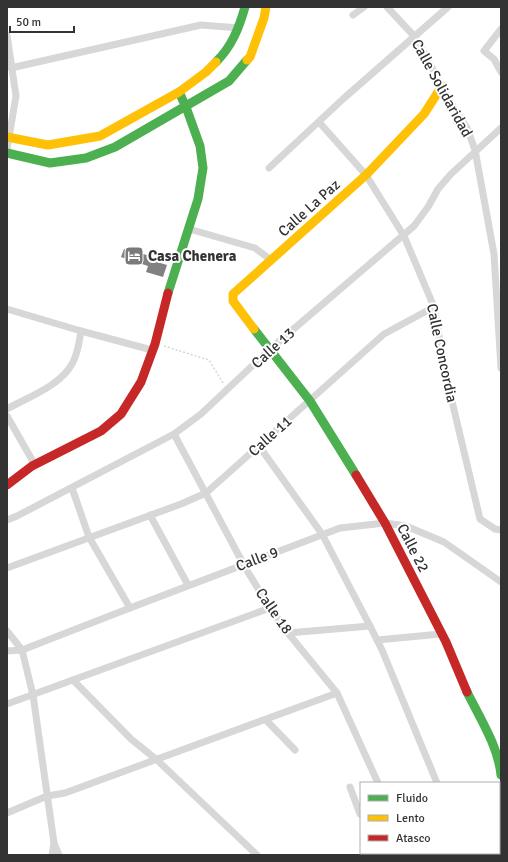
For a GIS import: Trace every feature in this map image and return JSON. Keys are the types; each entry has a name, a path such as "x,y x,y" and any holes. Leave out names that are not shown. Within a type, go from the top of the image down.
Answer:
{"street":[{"path":"8,138 48,145 100,136 179,92 206,72 226,52 239,28 245,7"},
{"path":"7,153 50,163 86,158 116,147 229,81 250,57 264,18 266,7"},
{"path":"353,14 364,7"},
{"name":"Calle Solidaridad","path":"387,7 415,38 467,128 476,150 494,254 501,368"},
{"path":"269,168 381,65 415,38 448,7"},
{"path":"11,68 201,25 239,28"},
{"path":"501,29 484,51 494,59 501,72"},
{"path":"7,35 16,96 7,149"},
{"name":"Calle La Paz","path":"269,350 233,301 233,294 366,175 424,114 442,86"},
{"path":"7,485 35,465 101,431 121,414 141,382 198,199 203,168 200,146 179,92"},
{"name":"Calle Concordia","path":"319,122 366,175 404,236 434,307 446,376 480,519 496,529 501,530"},
{"name":"Calle 13","path":"7,520 72,488 174,434 202,414 269,350 404,236 414,226 428,207 438,189 450,174 501,128"},
{"path":"189,229 255,248 271,260"},
{"name":"Calle 11","path":"7,568 181,504 206,493 310,401 353,360 384,334 434,307"},
{"path":"7,309 81,331 153,347"},
{"path":"7,409 57,382 65,374 77,353 81,331"},
{"name":"Calle 22","path":"269,350 310,401 384,523 441,634 461,680 492,743 500,764 501,775"},
{"path":"7,416 35,465"},
{"name":"Calle 18","path":"174,434 244,565 270,608 288,633 337,693 378,782"},
{"path":"259,446 322,534 377,640 437,782"},
{"path":"72,488 89,537 130,608"},
{"path":"150,515 188,585"},
{"name":"Calle 9","path":"7,652 22,650 188,585 340,528 384,523 406,526 444,542 501,582"},
{"path":"7,704 270,608"},
{"path":"288,633 370,626"},
{"path":"7,631 22,650 33,695 54,843 59,855"},
{"path":"377,640 441,634"},
{"path":"73,680 131,739 157,760 257,855"},
{"path":"7,814 47,796 65,793 337,693"},
{"path":"266,720 295,750"},
{"path":"350,787 360,814"},
{"path":"52,855 54,843"}],"path":[{"path":"153,347 209,360 227,389"}],"building":[{"path":"124,249 158,258 157,262 167,265 163,277 146,272 148,266 121,257"}],"traffic: fast":[{"path":"216,62 222,56 234,36 245,7"},
{"path":"7,153 50,163 86,158 115,147 229,81 247,60"},
{"path":"168,293 198,199 203,168 200,146 179,92"},
{"path":"254,329 310,401 356,475"},
{"path":"467,692 492,743 501,775"}],"traffic: slow":[{"path":"247,60 250,57 264,18 266,7"},
{"path":"7,137 48,145 100,136 179,92 206,72 216,62"},
{"path":"254,329 233,301 233,294 366,175 424,114 442,86"}],"traffic: jam":[{"path":"7,485 32,466 101,431 121,414 141,382 155,344 168,293"},
{"path":"356,475 385,523 446,642 467,692"}],"place":[{"name":"Casa Chenera","path":"134,256"}]}
